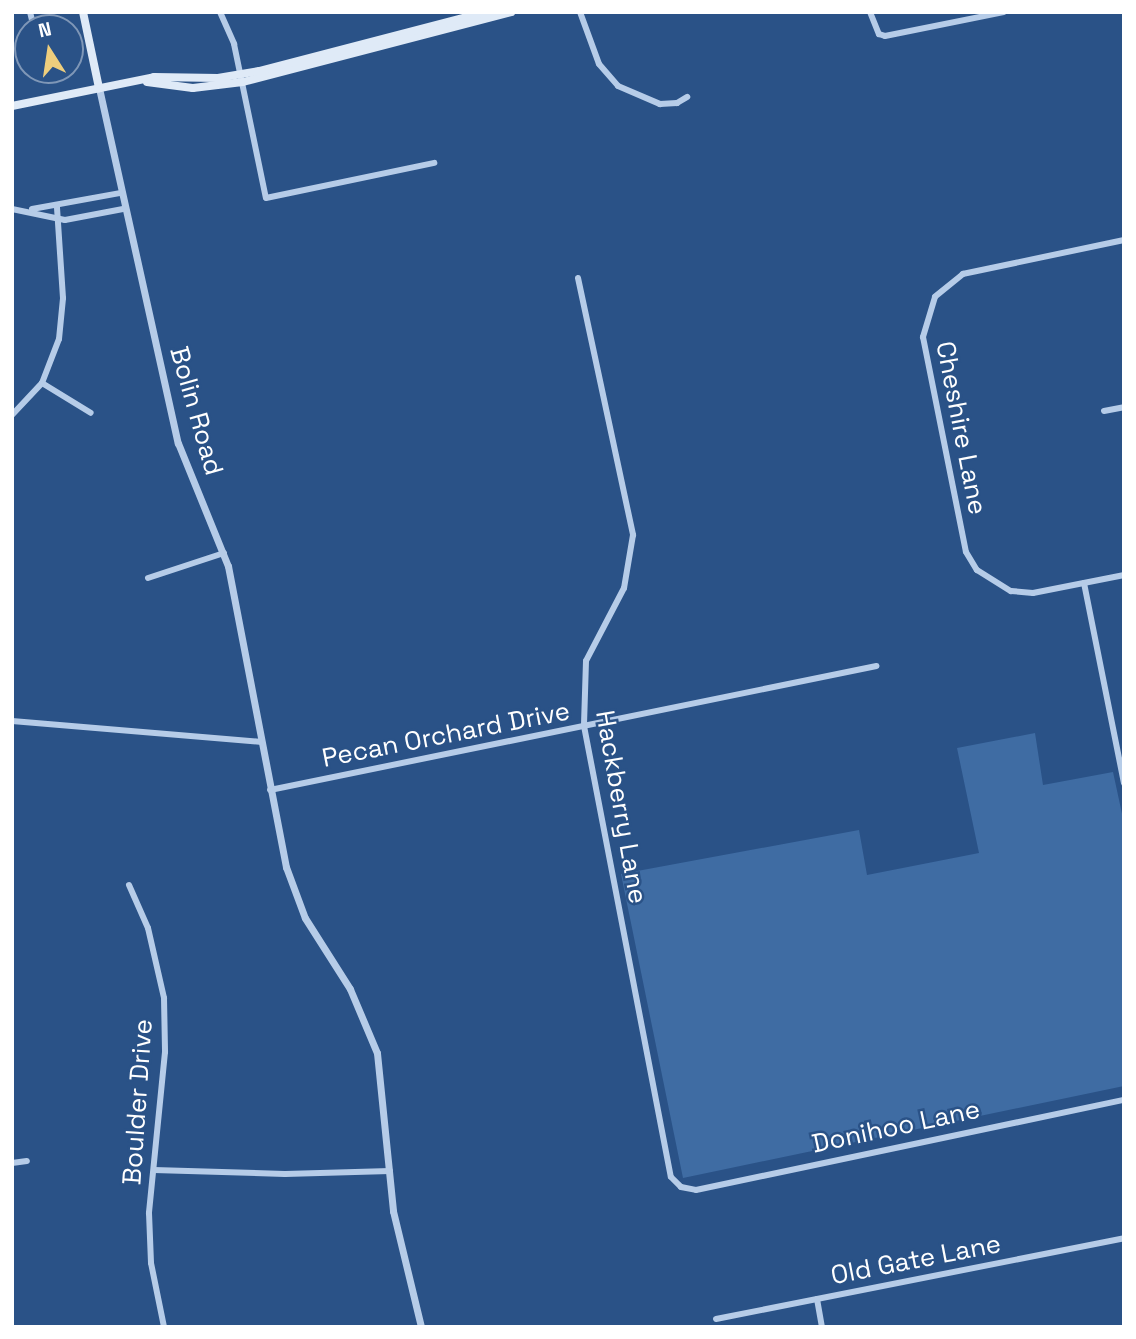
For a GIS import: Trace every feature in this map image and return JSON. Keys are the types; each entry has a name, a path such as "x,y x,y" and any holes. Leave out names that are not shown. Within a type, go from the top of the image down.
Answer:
{"main road":[{"path":"83,12 99,88"},
{"path":"242,78 485,12"},
{"path":"12,106 137,80 242,78 511,12"}],"street":[{"path":"220,12 232,37 266,198 434,163"},
{"path":"580,12 599,64 618,86 660,104 672,105 687,97"},
{"path":"870,12 880,35 1004,12"},
{"name":"Bolin Road","path":"99,88 123,209 178,443 224,553 283,856 299,905 350,989 375,1046 397,1233 421,1327"},
{"path":"12,209 57,207 120,193"},
{"path":"99,198 102,213"},
{"path":"12,415 42,383 57,348 62,319 57,207"},
{"path":"27,210 58,218 123,209"},
{"name":"Cheshire Lane","path":"1124,240 963,274 935,297 923,329 966,552 977,570 1011,591 1033,593 1124,575"},
{"name":"Hackberry Lane","path":"578,278 633,535 626,580 586,661 584,726 595,764 668,1171 677,1184"},
{"path":"42,383 91,413"},
{"path":"1104,411 1124,407"},
{"path":"148,578 224,553"},
{"path":"1084,583 1124,783"},
{"name":"Pecan Orchard Drive","path":"270,790 876,666"},
{"path":"12,721 262,742"},
{"name":"Boulder Drive","path":"129,885 148,929 164,998 166,1031 149,1234 165,1327"},
{"name":"Donihoo Lane","path":"677,1184 696,1190 1124,1100"},
{"path":"12,1163 27,1161"},
{"path":"155,1170 285,1174 390,1171"},
{"name":"Old Gate Lane","path":"716,1319 1124,1238"},
{"path":"817,1299 821,1327"}],"shaded area":[{"path":"1035,733 1043,785 1113,772 1124,823 1124,1086 683,1178 621,874 859,830 867,875 979,853 957,748"}]}
